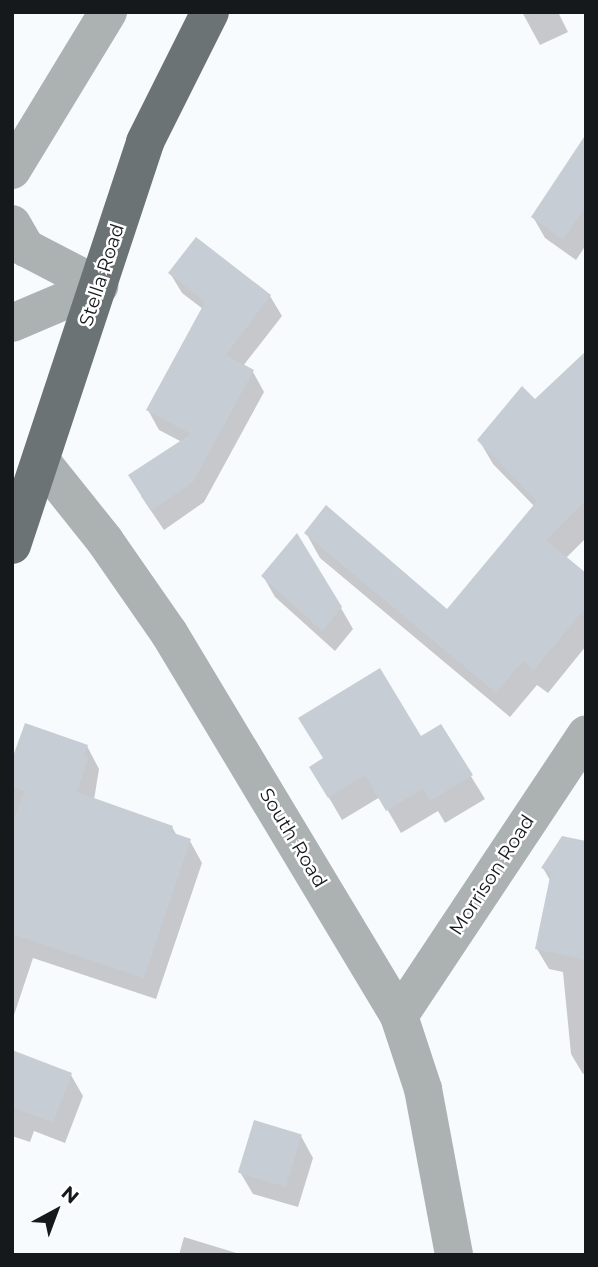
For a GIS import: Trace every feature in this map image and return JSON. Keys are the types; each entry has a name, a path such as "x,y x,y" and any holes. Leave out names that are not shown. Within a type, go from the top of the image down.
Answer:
{"main road":[{"name":"Stella Road","path":"12,545 42,462 145,142 210,12"}],"street":[{"path":"12,170 108,12"},
{"path":"17,241 99,286"},
{"path":"12,323 99,286"},
{"name":"South Road","path":"42,462 105,541 170,633 399,1016 423,1089 454,1255"},
{"name":"Morrison Road","path":"399,1016 586,734"}],"building":[{"path":"586,134 586,206 563,240 531,217"},
{"path":"196,237 271,295 226,355 254,370 193,482 151,511 128,475 191,434 146,410 205,302 168,273"},
{"path":"586,351 586,500 546,540 586,573 586,607 534,670 523,661 496,693 304,533 326,505 447,609 537,501 477,440 522,386 535,399"},
{"path":"297,533 342,607 322,631 261,576"},
{"path":"380,668 421,736 441,724 473,775 430,801 423,789 386,811 365,775 328,798 309,767 323,758 298,718"},
{"path":"25,723 88,745 84,756 89,757 77,792 173,826 171,832 191,839 144,978 12,934 12,826 24,791 12,786 12,759"},
{"path":"562,836 586,841 586,960 535,949 551,872 541,868"},
{"path":"12,1050 72,1073 53,1123 12,1107"},
{"path":"254,1120 302,1135 286,1187 238,1173"}]}
